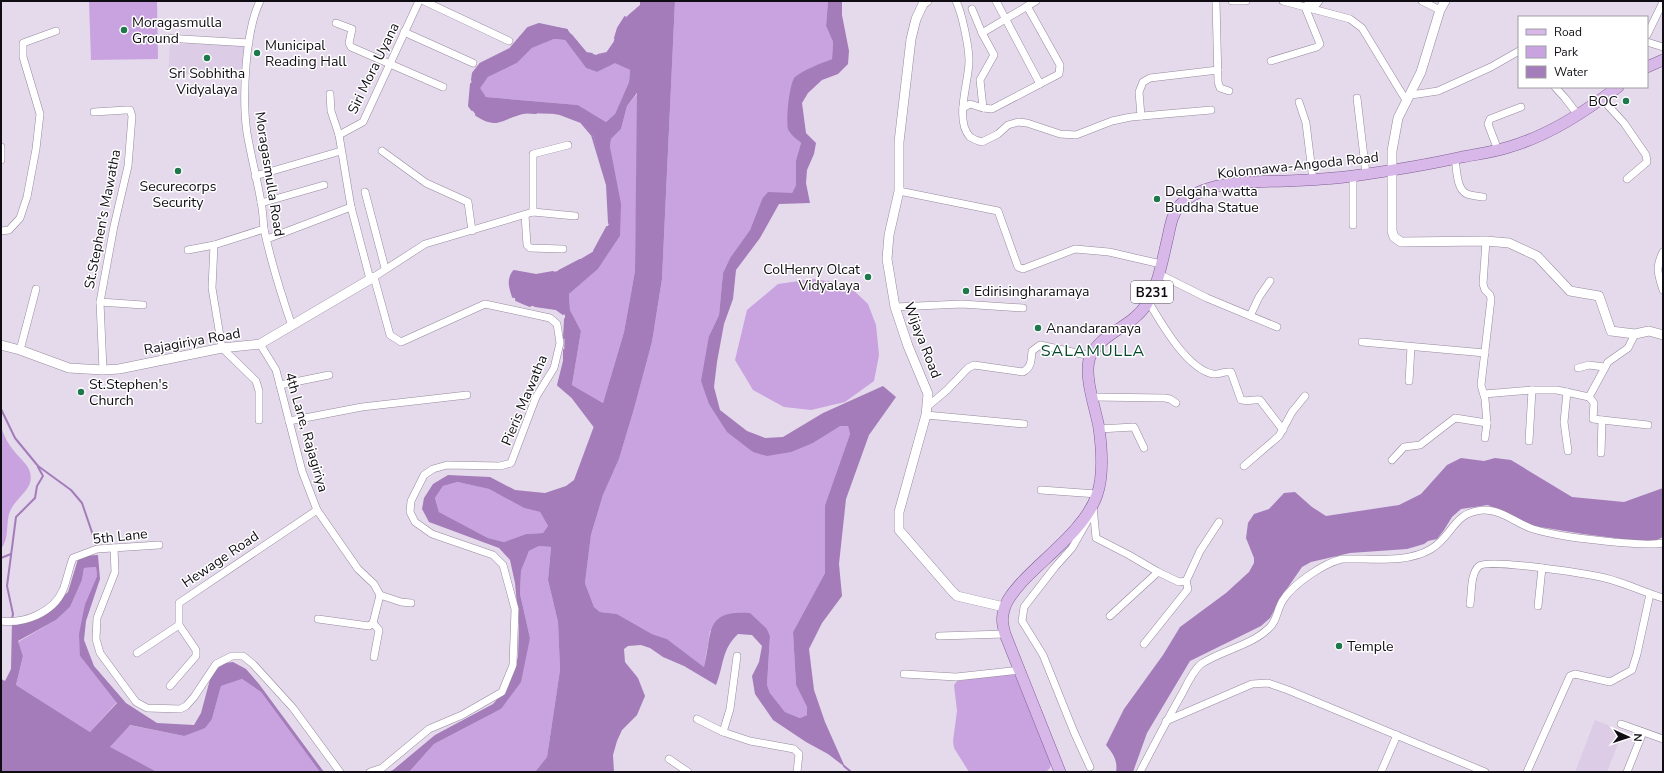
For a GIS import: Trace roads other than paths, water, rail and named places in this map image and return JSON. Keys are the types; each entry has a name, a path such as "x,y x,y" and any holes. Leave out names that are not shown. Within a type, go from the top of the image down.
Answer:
{"main road":[{"path":"1648,67 1663,60"},
{"name":"Kolonnawa-Angoda Road","path":"1091,356 1107,338 1139,314 1148,301 1160,269 1174,215 1181,204 1189,197 1215,187 1233,183 1313,180 1353,176 1455,159 1498,150 1548,133 1578,115 1617,88"},
{"path":"1060,772 1002,625 1004,607 1014,592 1093,508 1097,494 1101,467 1099,428 1092,397 1088,367 1091,356"}],"street":[{"name":"Moragasmulla Road","path":"260,1 255,12 246,66 247,132 261,203 264,229 279,291 292,326"},
{"name":"Siri Mora Uyana","path":"338,135 363,122 419,1"},
{"path":"424,1 509,41"},
{"name":"Wijaya Road","path":"927,1 923,4 916,18 911,39 899,142 899,192 889,235 886,259 895,307 908,346 928,394 927,410 898,512 899,530 957,596 1004,607"},
{"path":"956,1 967,41 969,62 963,108 964,127 971,138 982,142 998,134 1008,125 1018,122 1027,123 1060,134 1076,135 1112,120 1211,110"},
{"path":"996,1 1040,84"},
{"path":"982,33 1036,1"},
{"path":"1216,1 1220,88 1229,90"},
{"path":"1232,1 1246,1"},
{"path":"1283,1 1350,19 1362,28 1409,98"},
{"path":"1305,7 1311,1"},
{"path":"1314,9 1319,1"},
{"path":"1422,1 1440,10"},
{"path":"1445,1 1440,10 1421,72 1398,118 1392,151 1392,231 1394,237 1401,242 1486,241 1509,243 1537,256 1570,292 1599,296 1611,331 1635,334 1649,331 1663,335"},
{"path":"1648,33 1663,2"},
{"path":"963,108 970,104 992,109 1059,74 1060,65 1027,6"},
{"path":"1271,61 1317,47 1320,44 1305,7"},
{"path":"972,8 982,33 994,55 980,80 983,108"},
{"path":"336,24 352,29 349,43 351,47 444,87"},
{"path":"1,231 9,230 20,218 27,197 36,149 40,114 23,57 23,44 56,31"},
{"path":"404,32 473,63"},
{"path":"166,38 249,43"},
{"path":"1648,42 1663,47"},
{"path":"1409,98 1438,91 1491,67 1518,52"},
{"path":"1141,116 1139,92 1143,82 1150,78 1218,70"},
{"path":"1556,88 1578,115"},
{"name":"Pieris Mawatha","path":"330,94 331,111 338,135 351,207 390,335 402,342 485,304 550,318 557,324 560,343 554,368 536,397 511,463 500,466 447,465 433,469 424,475 411,501 410,512 415,522 432,534 493,555 503,565 515,609 513,665 502,692 462,715 429,729 382,768 370,772"},
{"path":"1357,98 1366,174"},
{"path":"1602,99 1624,123 1646,156 1646,162 1627,179"},
{"path":"1299,102 1306,123 1313,180"},
{"path":"1498,150 1488,124 1490,119 1521,107"},
{"name":"St.Stephen's Mawatha","path":"94,112 130,110 132,116 128,166 114,226 100,302 103,370"},
{"path":"533,212 533,154 568,145"},
{"path":"1,147 1,160"},
{"path":"255,176 341,150"},
{"path":"382,151 426,183 468,202 472,231"},
{"path":"1455,159 1458,182 1462,190 1466,194 1483,197"},
{"path":"1353,176 1353,225"},
{"path":"261,203 324,185"},
{"path":"365,192 385,268"},
{"path":"899,192 998,211 1018,267 1023,269 1075,249 1109,252 1160,269 1207,298 1277,327"},
{"path":"267,239 351,207"},
{"path":"372,278 385,268 425,244 533,212 575,216"},
{"path":"525,215 527,245 530,248 563,249"},
{"path":"188,250 214,245 264,229"},
{"path":"1485,438 1487,423 1482,385 1491,299 1483,284 1486,241"},
{"path":"214,245 212,288 222,348 256,381 259,391 259,420"},
{"path":"1663,252 1657,264 1658,276 1663,290"},
{"name":"Rajagiriya Road","path":"1,345 20,350 69,368 103,370 222,348 260,344 372,278"},
{"path":"1250,316 1259,296 1270,281"},
{"path":"20,350 36,290"},
{"path":"1148,301 1184,356 1207,372 1215,374 1224,371 1231,372 1241,400 1247,402 1260,400 1274,416 1283,430"},
{"path":"100,302 143,305"},
{"path":"895,307 962,304 1023,308"},
{"path":"1589,397 1608,362 1628,348 1635,334"},
{"path":"1362,342 1485,353"},
{"name":"4th Lane, Rajagiriya","path":"260,344 276,370 302,471 317,510 358,569 374,584 380,594"},
{"path":"927,410 968,368 974,365 1024,372 1030,365 1032,351 1040,345 1091,356"},
{"path":"1409,381 1411,347"},
{"path":"1578,368 1589,365 1604,368"},
{"path":"280,385 328,375"},
{"path":"1484,394 1532,390 1557,390 1589,397 1594,403 1593,419 1648,425"},
{"path":"1529,441 1532,390"},
{"path":"1567,392 1564,422 1568,451"},
{"path":"289,421 362,407 468,395"},
{"path":"1244,466 1270,445 1283,430 1292,412 1305,396"},
{"path":"1092,397 1165,398 1176,403"},
{"path":"927,410 1024,424"},
{"path":"1392,460 1404,447 1420,446 1456,418 1487,423"},
{"path":"1601,453 1602,420"},
{"path":"1099,428 1134,427 1144,448"},
{"path":"1041,490 1097,494"},
{"path":"1093,508 1096,538 1158,572 1179,582 1186,581"},
{"path":"1090,766 1074,732 1043,655 1022,621 1024,607 1072,548 1093,508"},
{"name":"Hewage Road","path":"179,625 179,603 317,510"},
{"path":"1140,772 1195,670 1210,658 1255,638 1270,628 1282,600 1288,593 1297,585 1333,561 1349,559 1398,559 1419,555 1439,543 1462,516 1481,510 1495,511 1526,526 1554,535 1642,544 1663,543"},
{"path":"1144,644 1188,589 1186,581 1200,551 1219,522"},
{"name":"5th Lane","path":"1,622 17,622 40,613 53,605 63,591 73,558 97,549 159,545"},
{"path":"114,548 115,572 97,618 96,639 100,653 136,702 147,708 180,709 186,706 194,697 216,664 232,656 243,656 253,664 293,708 340,772"},
{"path":"1470,604 1474,571 1480,565 1502,564 1542,568 1606,578 1663,598"},
{"path":"1538,606 1542,568"},
{"path":"1110,616 1158,572"},
{"path":"318,619 369,626 373,623 380,594 401,602 411,603"},
{"path":"1527,772 1570,676 1575,674 1610,682 1632,670 1650,594"},
{"path":"373,623 379,630 374,657"},
{"path":"137,653 179,625 196,650 196,656 170,686"},
{"path":"940,636 1005,634"},
{"path":"723,732 730,709 737,656"},
{"path":"904,674 956,677 1020,670"},
{"path":"1166,722 1252,684 1260,682 1288,690 1485,772"},
{"path":"697,719 723,732 750,741 794,750 799,754 797,772"},
{"path":"1621,724 1663,739"},
{"path":"1627,772 1643,732"},
{"path":"1381,772 1397,735"},
{"path":"669,759 688,772"}],"water":[{"path":"640,1 675,1 662,279 652,342 634,409 619,459 603,495 591,535 585,583 594,607 600,612 617,614 652,634 667,639 704,667 710,634 717,620 724,615 750,613 767,629 770,636 767,685 770,693 785,712 800,718 807,715 807,707 796,685 793,632 825,573 825,505 850,434 848,426 840,426 813,443 791,452 767,456 753,452 727,432 709,404 701,381 709,336 719,315 723,273 730,258 750,230 762,199 768,192 792,193 796,185 796,160 801,143 792,135 787,125 791,87 795,77 798,74 832,59 833,42 826,26 828,1 842,1 842,15 849,51 848,64 838,74 822,80 808,93 802,103 806,133 816,143 814,154 807,170 806,183 810,203 779,204 760,238 736,270 733,299 724,324 714,387 720,410 747,431 765,438 783,437 823,413 883,386 896,397 869,435 846,499 839,564 842,596 822,623 809,649 814,690 825,722 845,767 828,754 806,742 773,720 755,694 752,676 759,662 762,646 752,635 738,634 726,652 716,685 684,666 663,657 650,648 641,645 628,646 624,649 625,662 638,678 645,696 637,715 622,730 617,741 613,755 614,772 535,772 547,757 560,670 558,622 548,580 551,547 539,546 529,551 521,571 520,594 530,638 521,682 501,709 434,744 409,772 388,772 393,770 435,735 493,704 508,687 518,657 519,626 515,583 510,560 499,548 429,522 422,509 424,498 433,484 448,475 490,477 515,490 545,493 566,486 574,480 594,426 572,397 558,385 564,361 565,315 554,309 522,303 513,295 510,288 511,277 514,271 536,275 558,271 594,251 609,224 607,185 593,135 581,122 560,114 524,113 496,123 485,121 476,115 469,106 473,73 480,64 510,49 528,28 539,24 567,29 586,53 599,55 605,54 611,48 622,21 640,5","holes":["554,39 565,40 586,68 597,72 615,63 630,70 629,82 615,114 606,122 578,105 486,97 480,88 488,77 517,63 532,48","637,93 635,271 624,332 603,403 572,385 581,331 570,310 569,294 598,269 620,236 621,204 610,147 611,139 621,129 627,106","458,482 489,489 524,508 540,512 548,526 543,533 526,534 504,542 488,538 439,512 435,498 443,486"]},
{"path":"1461,458 1484,461 1495,458 1511,460 1572,497 1624,502 1663,488 1663,537 1655,541 1638,541 1528,525 1488,505 1461,509 1452,517 1437,539 1428,541 1424,544 1407,549 1350,553 1311,562 1302,567 1284,593 1270,618 1261,626 1190,661 1147,733 1133,772 1116,772 1116,761 1106,745 1124,709 1163,655 1180,627 1226,593 1249,572 1254,563 1254,558 1246,538 1248,523 1254,514 1269,509 1284,493 1295,492 1312,507 1326,516 1399,505 1421,494 1447,465"},
{"path":"98,555 100,579 86,621 84,640 94,666 126,703 157,723 194,725 201,713 212,672 225,663 233,662 246,669 259,684 324,772 320,772 261,692 242,679 221,686 212,719 205,728 184,736 130,725 110,747 157,772 1,772 1,679 5,681 11,669 12,621 51,607 68,592 79,556","holes":["96,567 97,576 85,604 79,634 80,656 117,703 90,732 16,685 23,656 18,641 56,620 70,607 82,580 84,568"]}],"waterway":[{"path":"615,38 618,28 625,17"},
{"path":"472,80 473,73 480,64 510,49 528,28 539,24 567,30"},
{"path":"571,35 586,53 592,54"},
{"path":"598,55 607,53 614,43"},
{"path":"471,84 469,106 472,110"},
{"path":"476,115 490,122 495,122 523,113 536,113"},
{"path":"554,113 581,122 592,135 607,185 609,223"},
{"path":"594,251 607,227"},
{"path":"559,271 580,260"},
{"path":"513,297 510,287 510,277 514,271 536,275 553,272"},
{"path":"516,300 530,306"},
{"path":"535,306 556,309 563,314"},
{"path":"564,338 565,319"},
{"path":"564,350 564,361 558,385 572,397 594,426"},
{"path":"1,409 15,438 38,466 71,490 82,503 97,547"},
{"path":"12,619 13,614 7,586 16,517 35,498 37,486 43,476 38,467"},
{"path":"1,558 11,554"},
{"path":"844,766 851,772"}],"place":[{"name":"Moragasmulla Ground","path":"124,30"},
{"name":"Municipal Reading Hall","path":"257,53"},
{"name":"Sri Sobhitha Vidyalaya","path":"207,58"},
{"name":"BOC","path":"1626,101"},
{"name":"Securecorps Security","path":"178,171"},
{"name":"Delgaha watta Buddha Statue","path":"1157,199"},
{"name":"ColHenry Olcat Vidyalaya","path":"868,277"},
{"name":"Edirisingharamaya","path":"966,291"},
{"name":"Anandaramaya","path":"1038,328"},
{"name":"St.Stephen's Church","path":"81,392"},
{"name":"Temple","path":"1339,646"}],"district":[{"name":"SALAMULLA","path":"1093,350"}]}
